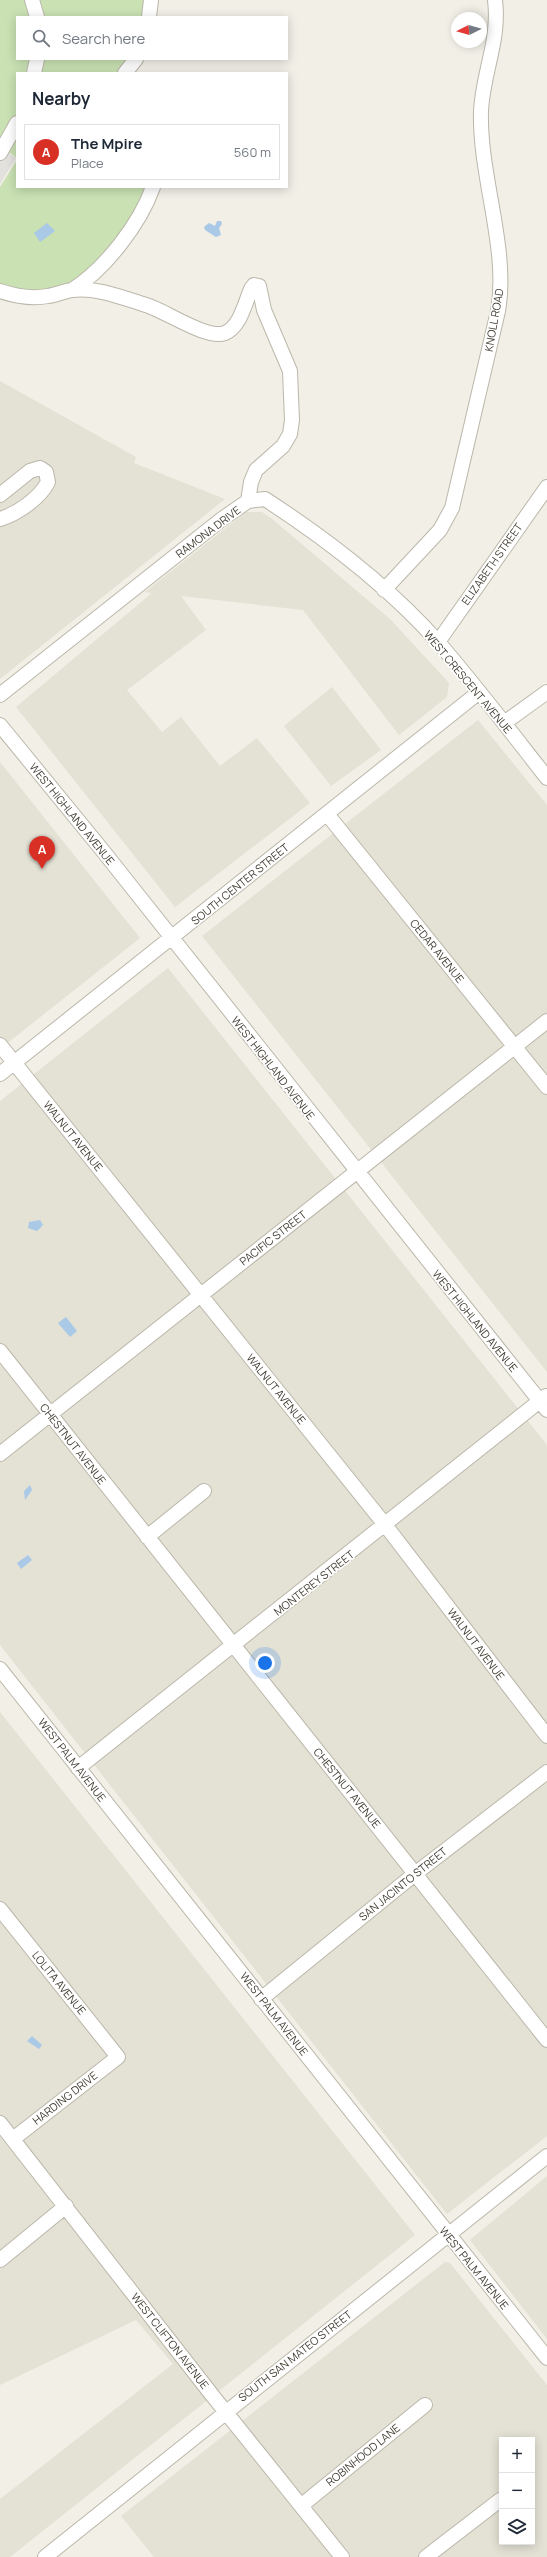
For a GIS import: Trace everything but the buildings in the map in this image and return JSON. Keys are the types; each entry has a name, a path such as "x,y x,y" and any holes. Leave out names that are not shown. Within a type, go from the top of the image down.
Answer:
{"street":[{"path":"32,0 37,16"},
{"path":"149,16 151,0"},
{"name":"KNOLL ROAD","path":"384,590 440,530 452,508 498,311 500,296 500,272 483,146 481,113 496,38 494,0"},
{"path":"34,72 37,60"},
{"path":"126,72 135,60"},
{"path":"0,153 16,125"},
{"path":"0,291 26,297 48,296 72,290 102,267 135,222 152,188"},
{"name":"RAMONA DRIVE","path":"0,695 248,501 251,482 256,470 283,446 290,434 292,420 290,371 269,324 259,286 254,285 251,289 236,324 230,330 218,334 203,332 165,312 147,306 97,291 72,290"},
{"path":"0,495 30,471 40,468 46,472 48,482 41,492 15,513 0,519"},
{"name":"ELIZABETH STREET","path":"438,642 547,487"},
{"name":"WEST CRESCENT AVENUE","path":"248,501 265,499 329,545 384,590 438,642 547,778"},
{"path":"504,723 547,692"},
{"name":"SOUTH CENTER STREET","path":"0,1074 172,939 478,693"},
{"name":"WEST HIGHLAND AVENUE","path":"0,725 103,851 356,1173 545,1402"},
{"name":"CEDAR AVENUE","path":"327,814 547,1087"},
{"name":"PACIFIC STREET","path":"0,1454 547,1022"},
{"name":"WALNUT AVENUE","path":"0,1045 386,1526 547,1736"},
{"name":"CHESTNUT AVENUE","path":"0,1351 233,1646 416,1873 547,2040"},
{"name":"MONTEREY STREET","path":"78,1768 545,1402"},
{"path":"147,1537 204,1491"},
{"name":"WEST PALM AVENUE","path":"1,1673 262,1999 448,2235 545,2352"},
{"name":"SAN JACINTO STREET","path":"262,1999 416,1873 547,1772"},
{"name":"LOLITA AVENUE","path":"0,1910 118,2057"},
{"name":"HARDING DRIVE","path":"13,2139 118,2057"},
{"name":"WEST CLIFTON AVENUE","path":"0,2123 226,2411 302,2505 340,2556"},
{"name":"SOUTH SAN MATEO STREET","path":"45,2557 547,2156"},
{"path":"0,2260 66,2206"},
{"name":"ROBINHOOD LANE","path":"302,2505 425,2405"},
{"path":"426,2557 499,2501"}],"shaded area":[{"path":"0,147 16,158 0,184"},
{"path":"0,381 136,457 134,463 225,499 0,679"},
{"path":"246,512 262,512 271,518 390,619 449,683 447,697 399,735 303,610 181,596 206,630 127,690 162,732 181,717 220,766 257,738 310,803 175,907 16,707 152,593 145,592"},
{"path":"332,687 381,750 331,786 284,726"},
{"path":"478,720 547,805 547,1372 202,936"},
{"path":"0,762 140,938 0,1049"},
{"path":"168,968 547,1445 547,2136 447,2214 0,1645 0,1101"},
{"path":"0,1712 415,2235 10,2557 0,2557 0,2499 173,2364 136,2320 0,2385"},
{"path":"547,2176 547,2339 470,2240"},
{"path":"445,2262 450,2263 547,2385 547,2557 154,2557 121,2516"}],"green space":[{"path":"0,0 145,0 142,16 16,16 16,60 128,60 119,72 16,72 16,157 0,146"},
{"path":"16,162 16,188 149,188 106,252 92,267 77,279 60,288 42,292 32,292 0,286 0,187"}],"water":[{"path":"217,221 221,221 222,224 219,228 221,235 216,237 205,230 204,227 209,223 215,226"},
{"path":"47,223 55,231 40,242 34,233"},
{"path":"40,1220 43,1225 37,1231 28,1228 29,1222"},
{"path":"66,1317 77,1331 70,1337 58,1323"},
{"path":"30,1485 32,1490 25,1500 24,1491"},
{"path":"28,1555 32,1560 21,1569 17,1563"},
{"path":"32,2036 42,2045 39,2049 27,2041"}],"place":[{"name":"The Mpire","path":"42,869"}]}
